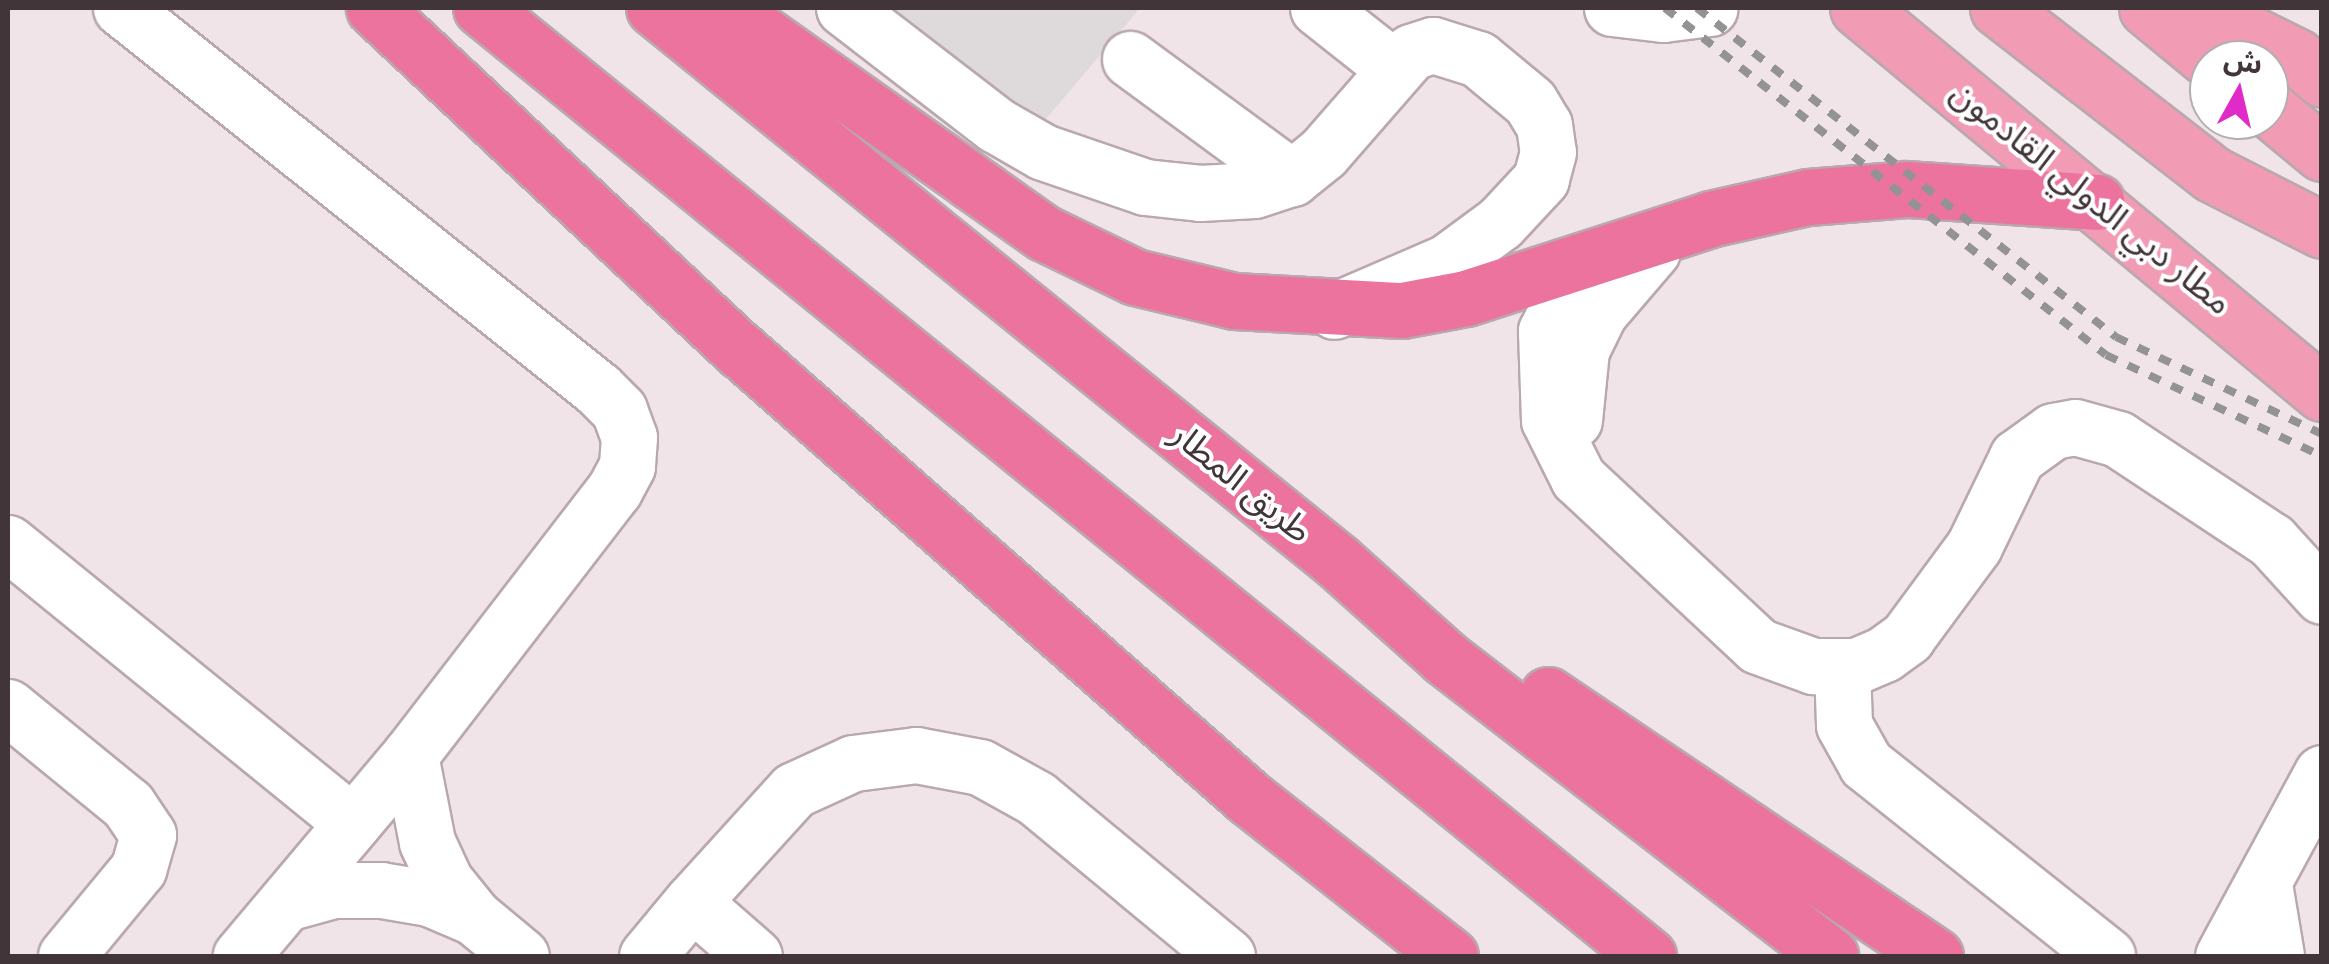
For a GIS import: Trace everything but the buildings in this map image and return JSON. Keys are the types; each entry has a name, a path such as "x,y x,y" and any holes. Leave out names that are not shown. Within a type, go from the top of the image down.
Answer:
{"highway":[{"path":"374,8 739,349 1159,719 1450,956"},
{"path":"482,8 1648,956"},
{"name":"طريق المطار","path":"654,8 1338,562 1445,658 1830,956"},
{"path":"726,8 1044,233 1135,278 1234,301 1334,311 1402,310 1466,298 1682,228 1808,198 1907,189 2097,202"},
{"path":"1338,562 1935,956"}],"main road":[{"name":"مطار دبي الدولي القادمون","path":"1858,8 2322,392"},
{"path":"1998,8 2212,174 2322,230"},
{"path":"2146,8 2189,43"},
{"path":"2198,8 2283,49 2322,79"},
{"path":"2289,126 2322,153"},
{"path":"2250,329 2322,369"}],"lane":[{"path":"121,8 362,194 619,410 629,437 628,466 614,490 410,756 242,956"},
{"path":"844,8 996,125 1093,172 1200,193 1254,190 1292,178 1323,153 1411,52 1434,45 1478,58 1530,102 1544,125 1548,152 1541,179 1500,223 1447,262 1334,311"},
{"path":"1318,8 1394,68"},
{"path":"1612,8 1663,14 1710,8"},
{"path":"1130,59 1292,178"},
{"path":"1578,478 1574,385 1582,350 1622,281 1682,228"},
{"path":"1606,254 1555,308 1542,356 1549,420 1578,478 1758,646 1813,666 1842,667 1884,654 1907,637 1974,546 2017,456 2053,431 2076,427 2118,440 2272,541 2322,596"},
{"path":"8,542 354,823"},
{"path":"1842,667 1844,725 1866,764 2107,956"},
{"path":"8,707 128,806 148,835 138,869 66,956"},
{"path":"647,956 794,790 853,763 916,755 980,767 1036,798 1227,956"},
{"path":"410,756 427,842 445,880 474,917 521,956"},
{"path":"2223,956 2322,773"},
{"path":"2264,884 2276,956"},
{"path":"286,903 333,890 381,890 429,898 474,917"},
{"path":"692,902 754,956"}],"shaded area":[{"path":"892,8 1140,8 1040,126"}],"railway":[{"path":"1665,8 2106,355 2322,456"},
{"path":"1697,8 2116,337 2322,434"}]}
